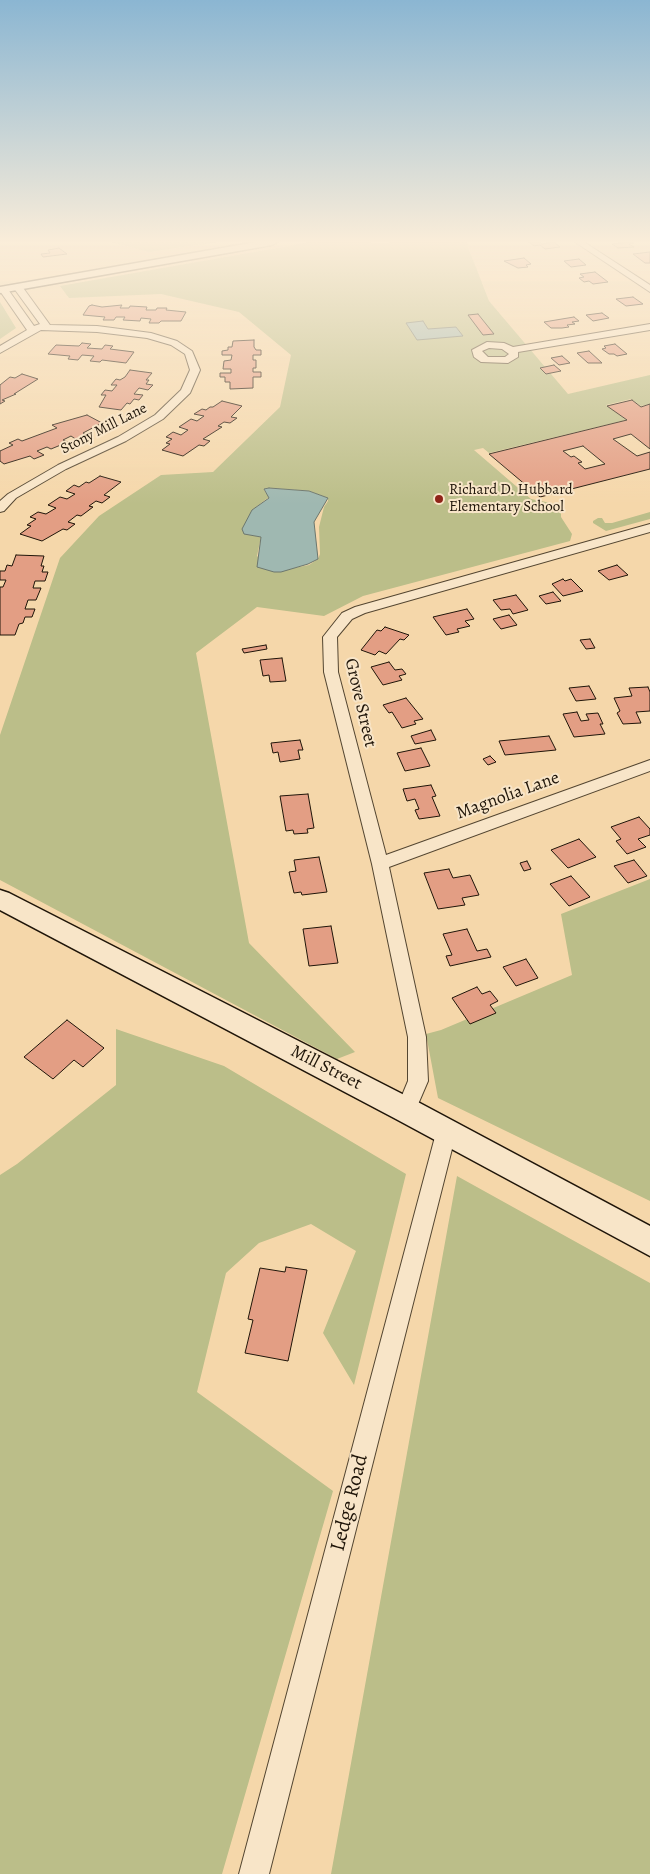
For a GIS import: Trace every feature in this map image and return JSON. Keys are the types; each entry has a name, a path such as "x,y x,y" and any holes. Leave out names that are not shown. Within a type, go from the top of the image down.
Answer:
{"main road":[{"name":"Mill Street","path":"0,899 406,1110 650,1242"}],"street":[{"name":"Stony Mill Lane","path":"0,508 12,496 62,467 122,440 158,417 186,391 194,370 189,353 163,339 94,329"},
{"path":"512,350 635,329"},
{"name":"Stony Mill Lane","path":"0,350 32,330"},
{"name":"Grove Street","path":"406,1110 418,1081 417,1037 380,864 331,672 330,637 347,616 360,610 650,528"},
{"name":"Magnolia Lane","path":"380,864 650,765"},
{"name":"Ledge Road","path":"254,1874 446,1132"}],"green space":[{"path":"0,329 14,329 0,339"},
{"path":"260,329 513,329 568,394 650,375 650,404 641,406 631,399 606,405 626,420 489,453 483,448 474,450 531,499 561,505 561,517 572,534 570,541 363,596 324,616 257,607 196,653 249,943 355,1052 337,1059 0,880 0,735 60,558 99,516 161,475 213,472 280,407 291,355","holes":["269,488 309,491 328,498 319,527 320,554 318,559 309,565 274,572 257,556 261,537 245,534 252,510 269,497 264,490"]},
{"path":"650,512 650,519 606,531 593,523 598,518 602,518 605,523 612,523"},
{"path":"650,879 650,1201 438,1098 426,1034 441,1030 572,975 561,914"},
{"path":"116,1029 224,1066 406,1174 354,1385 323,1333 356,1251 311,1224 259,1243 226,1273 197,1392 333,1491 222,1874 0,1874 0,1175 17,1164 116,1085"},
{"path":"457,1176 650,1283 650,1874 331,1874"}],"water":[{"path":"410,329 458,329 463,336 417,340"},
{"path":"264,489 309,491 328,498 314,522 318,559 281,572 257,567 261,537 244,534 242,529 252,510 269,498"}],"building":[{"path":"479,329 490,329 494,334 483,335"},
{"path":"254,340 254,347 256,350 261,350 261,355 253,355 253,360 256,360 256,368 253,368 253,372 261,372 261,377 253,377 253,388 230,389 230,382 225,382 225,377 220,377 220,373 231,373 231,369 223,369 224,361 231,360 232,355 222,355 222,351 232,347 233,341"},
{"path":"82,343 91,344 87,348 102,349 105,345 113,346 110,349 134,352 126,363 102,360 100,362 90,361 94,356 82,355 78,360 68,359 70,356 48,354 56,345 79,346"},
{"path":"615,344 627,354 617,356 609,354 602,349 606,348 604,346"},
{"path":"589,351 602,363 588,363 577,353"},
{"path":"562,356 570,363 559,365 551,358"},
{"path":"554,365 561,371 546,374 540,368"},
{"path":"130,370 152,373 146,380 149,380 146,384 153,385 148,390 139,388 134,394 143,395 139,400 134,399 121,410 99,407 106,395 101,395 105,390 112,391 117,385 111,385 116,379 120,380 125,377"},
{"path":"22,374 38,379 14,394 16,394 2,400 5,401 0,404 0,385 10,377 15,378"},
{"path":"632,400 641,407 650,404 650,449 631,434 613,439 637,456 650,452 650,469 540,497 489,454 627,420 607,406","holes":["583,446 605,464 585,469 578,463 582,462 563,451"]},
{"path":"222,401 242,406 231,417 237,418 230,423 224,422 218,426 222,427 203,439 210,441 204,446 199,445 183,456 162,450 170,444 166,443 172,439 166,437 173,432 181,435 188,430 179,427 191,419 197,421 204,416 194,414 202,409 206,410 213,407"},
{"path":"87,415 102,423 83,433 87,435 77,440 71,436 63,440 68,442 51,449 47,447 37,451 44,455 34,459 30,456 4,464 0,461 0,451 13,445 9,443 18,439 22,441 57,428 52,425"},
{"path":"100,476 121,482 104,495 110,497 102,503 96,501 89,506 93,507 81,516 77,515 68,522 75,524 67,530 63,529 42,541 20,534 31,526 27,525 36,519 30,517 38,512 46,514 56,508 48,505 60,497 67,499 75,494 66,491 74,485 79,487"},
{"path":"16,555 44,556 41,566 44,566 42,572 48,572 45,581 35,581 33,588 41,588 36,600 28,600 25,609 35,609 32,617 25,617 23,623 19,624 15,635 0,635 0,587 3,587 6,580 0,580 0,571 5,571 7,565 12,566"},
{"path":"617,565 628,575 609,580 598,571"},
{"path":"563,579 565,581 571,579 583,591 563,596 552,584"},
{"path":"553,592 561,601 546,604 539,596"},
{"path":"516,595 528,610 513,614 510,609 501,610 493,600"},
{"path":"467,609 474,619 465,621 470,626 457,629 459,632 446,635 433,617"},
{"path":"509,615 517,625 501,629 493,619"},
{"path":"385,627 409,635 404,640 400,639 386,654 379,651 375,655 361,650 377,630 381,631"},
{"path":"590,639 595,648 586,649 580,640"},
{"path":"266,645 267,649 244,653 242,649"},
{"path":"282,658 286,681 270,682 269,675 263,676 260,660"},
{"path":"389,662 395,670 402,669 406,674 399,676 402,680 383,685 371,667"},
{"path":"589,686 596,699 576,701 569,688"},
{"path":"648,687 650,692 650,711 636,712 641,723 623,724 617,713 620,711 614,698 632,696 629,688"},
{"path":"406,698 423,719 414,721 416,724 402,728 392,712 389,713 383,705"},
{"path":"577,712 581,721 589,720 586,714 598,713 603,724 600,724 605,734 574,737 563,714"},
{"path":"431,730 436,740 415,744 411,736"},
{"path":"549,736 556,750 505,755 499,741"},
{"path":"300,740 303,750 298,750 300,759 280,762 278,752 273,753 271,743"},
{"path":"421,748 430,766 405,771 397,753"},
{"path":"490,756 496,762 488,765 483,759"},
{"path":"431,785 436,796 432,797 440,816 419,819 415,810 419,809 415,799 407,801 403,789"},
{"path":"308,794 314,828 307,829 308,833 294,834 293,830 286,831 280,796"},
{"path":"639,817 650,829 650,835 638,839 646,847 627,854 616,841 621,839 611,827"},
{"path":"579,839 596,857 568,868 551,850"},
{"path":"319,857 327,892 302,895 301,892 294,893 289,872 296,871 294,860"},
{"path":"634,860 647,876 628,883 614,866"},
{"path":"527,861 531,869 524,871 520,863"},
{"path":"449,869 453,878 470,875 479,895 462,898 465,905 438,909 424,873"},
{"path":"571,876 590,897 569,906 550,884"},
{"path":"331,926 338,963 309,966 303,929"},
{"path":"467,929 477,951 487,949 491,957 450,966 446,956 452,955 443,934"},
{"path":"526,959 538,978 516,986 503,967"},
{"path":"477,987 482,994 490,991 498,1001 490,1005 496,1013 470,1024 452,998"},
{"path":"67,1020 104,1048 83,1067 74,1060 53,1079 24,1057"},
{"path":"286,1267 307,1270 288,1361 245,1353 253,1320 248,1319 260,1268 285,1272"}],"place":[{"name":"Richard D. Hubbard Elementary School","path":"439,499"}]}
